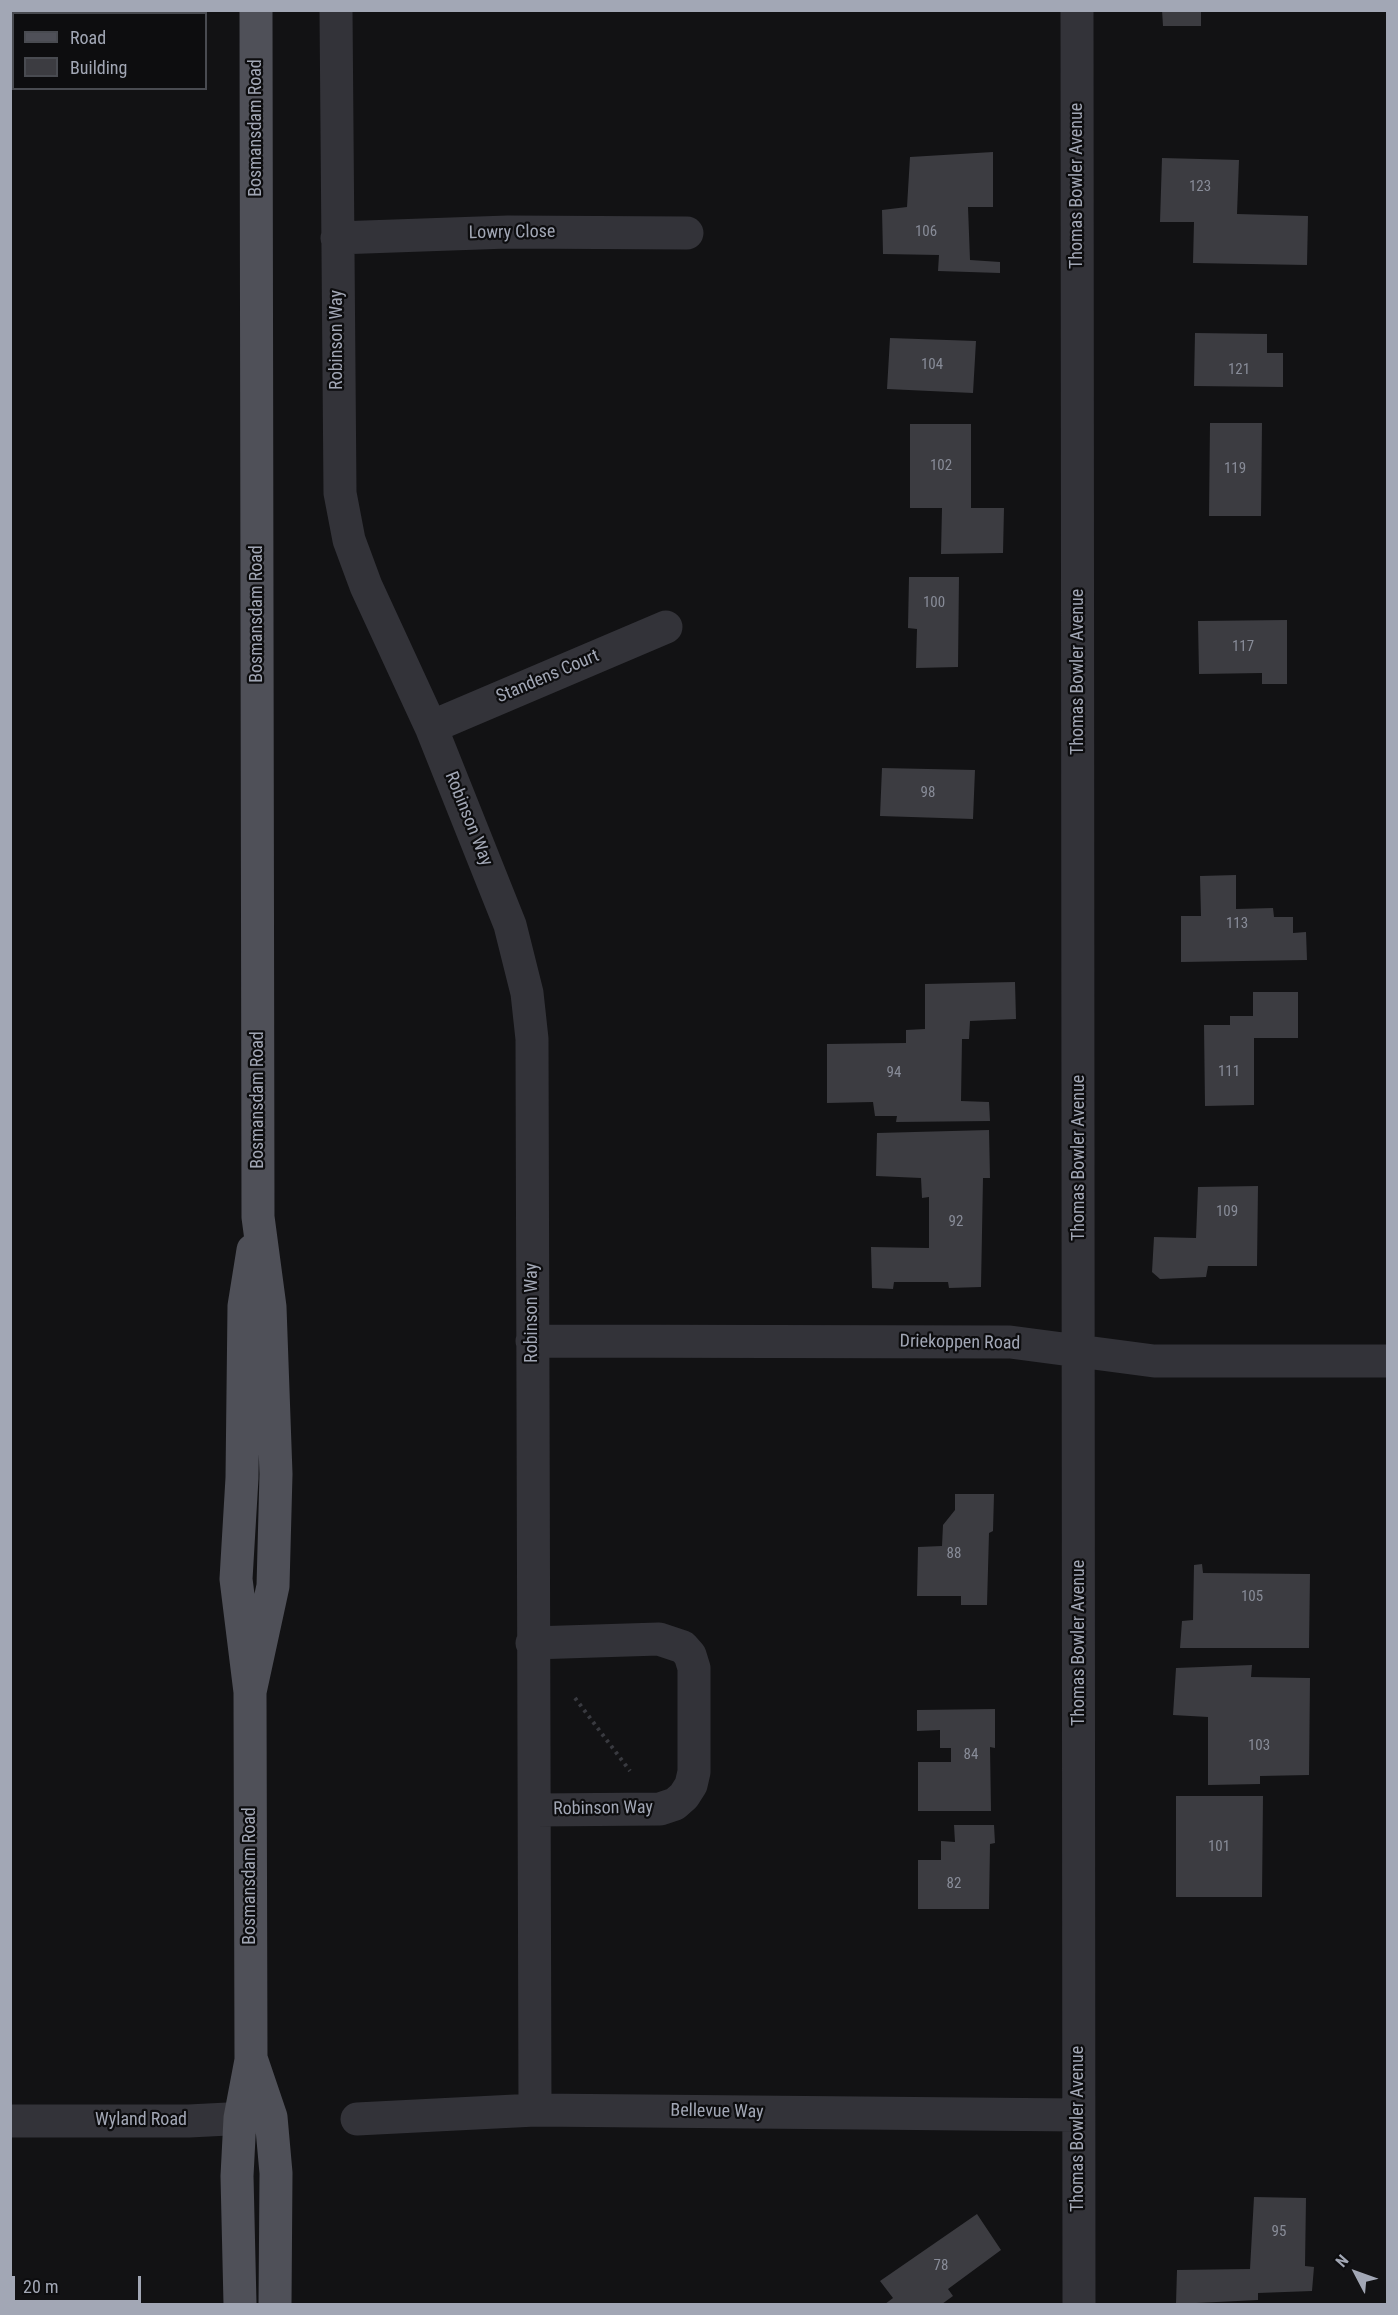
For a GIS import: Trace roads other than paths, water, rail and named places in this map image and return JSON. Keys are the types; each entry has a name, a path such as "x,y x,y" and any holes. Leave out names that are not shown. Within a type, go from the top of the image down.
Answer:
{"main road":[{"name":"Bosmansdam Road","path":"256,10 258,1218 244,1306 242,1478 236,1580 250,1692 251,2060 256,2117 276,2173 275,2304"},
{"name":"Bosmansdam Road","path":"240,2304 237,2176 256,2117"}],"street":[{"name":"Robinson Way","path":"336,10 340,493 349,540 366,586 431,727 510,925 527,993 532,1039 535,2110"},
{"name":"Thomas Bowler Avenue","path":"1077,10 1079,2304"},
{"name":"Lowry Close","path":"337,238 508,232 687,233"},
{"name":"Standens Court","path":"431,727 666,627"},
{"name":"Driekoppen Road","path":"532,1341 1010,1342 1154,1361 1388,1361"},
{"name":"Robinson Way","path":"532,1643 659,1639 673,1642 690,1655 694,1668 694,1773 691,1785 684,1796 675,1804 660,1809 535,1810"},
{"name":"Bellevue Way","path":"357,2119 535,2110 1078,2115"},
{"name":"Wyland Road","path":"10,2121 256,2117"}]}
